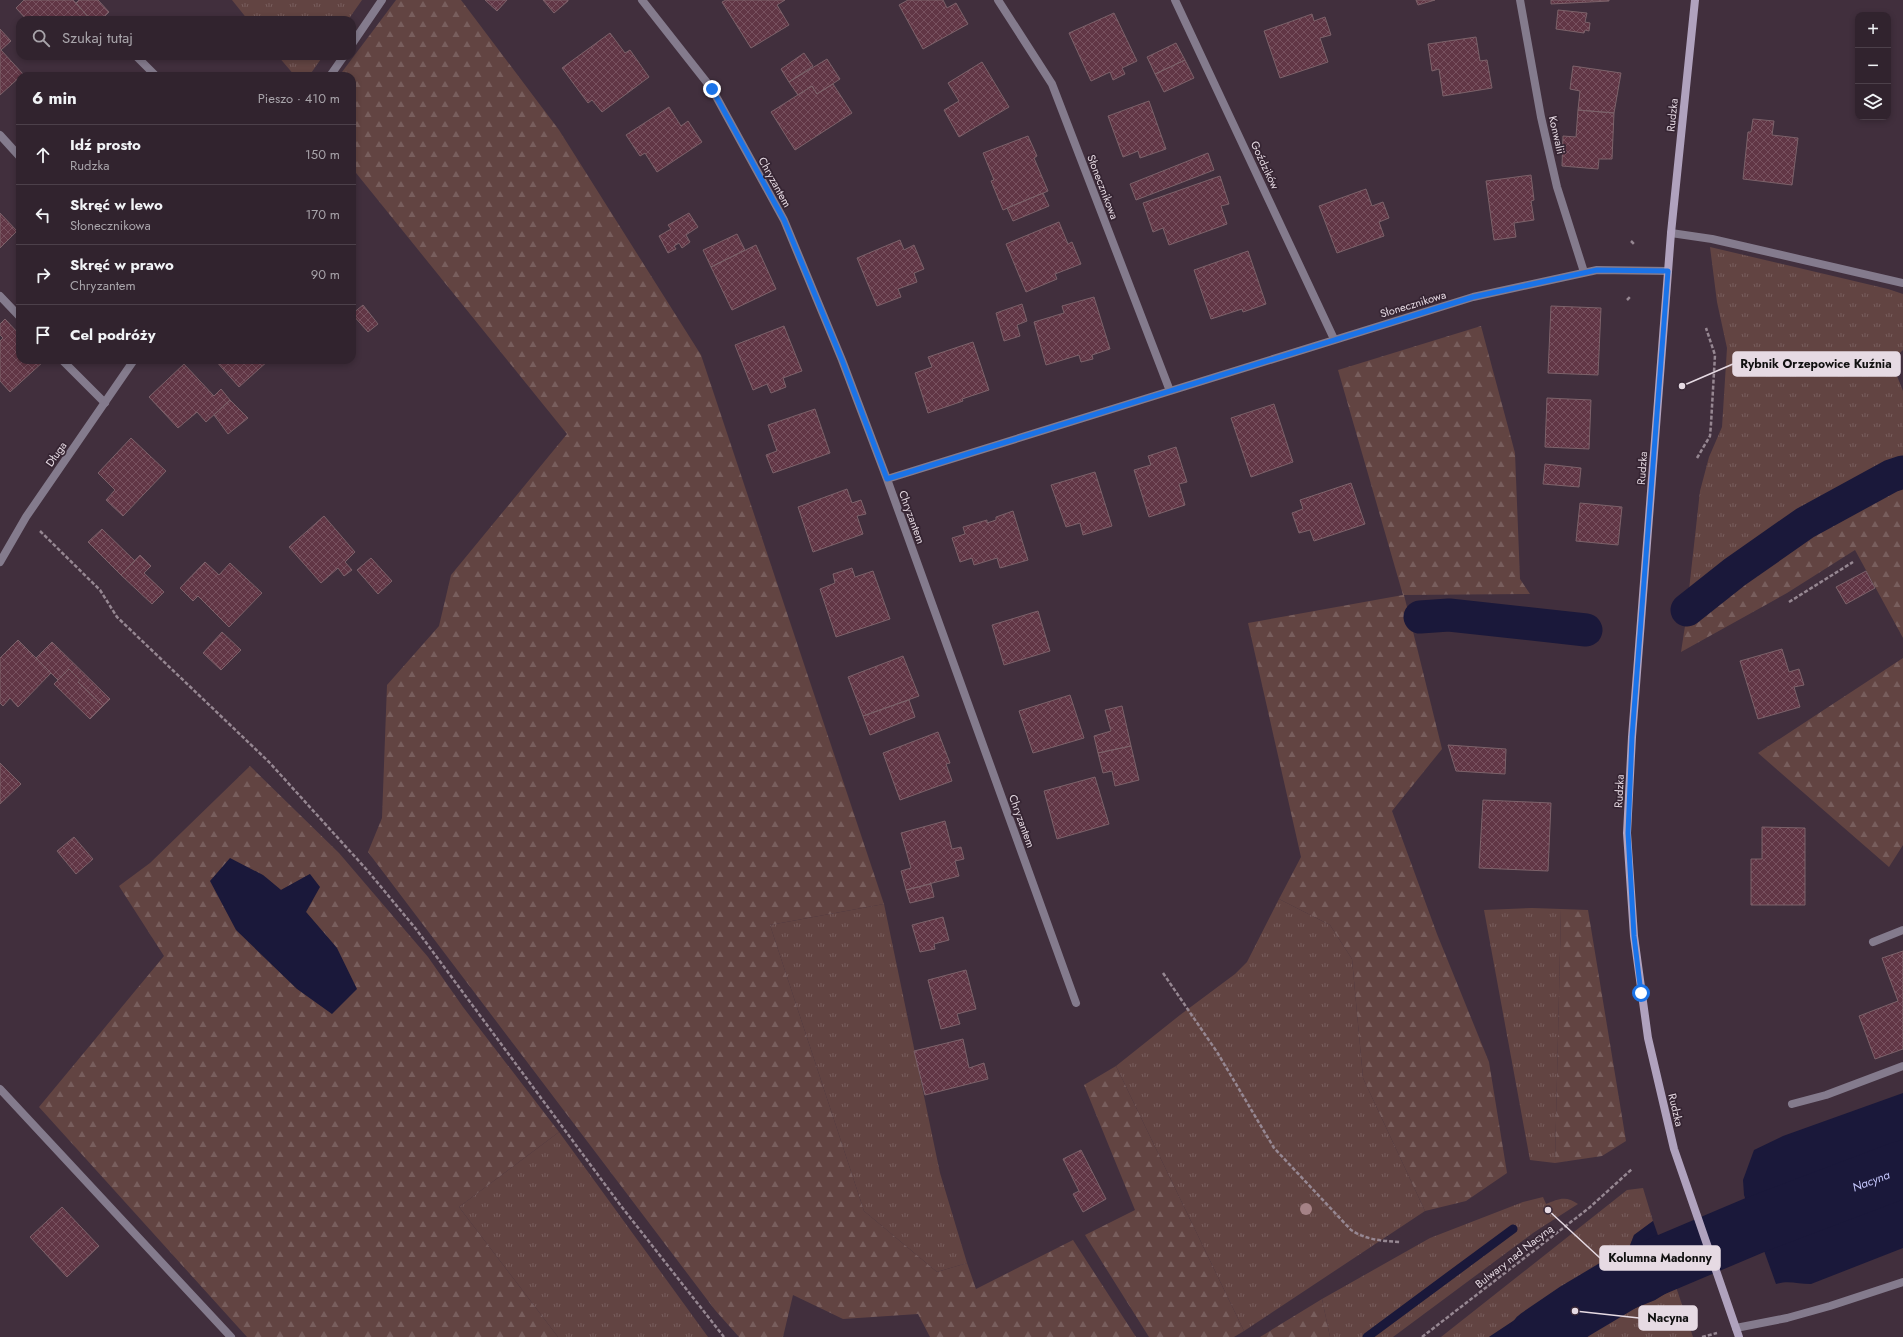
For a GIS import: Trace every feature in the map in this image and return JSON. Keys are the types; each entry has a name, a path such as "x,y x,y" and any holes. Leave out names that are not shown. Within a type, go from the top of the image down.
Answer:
{"main road":[{"name":"Rudzka","path":"1695,0 1671,232 1632,737 1628,833 1634,936 1648,1038 1668,1127 1684,1184 1739,1337"}],"street":[{"path":"356,38 382,0"},
{"name":"Chryzantem","path":"642,0 712,89 784,220 842,360 887,479 1076,1003"},
{"name":"Słonecznikowa","path":"998,0 1052,84 1170,391"},
{"name":"Goździków","path":"1175,0 1334,339"},
{"name":"Konwalii","path":"1520,0 1541,117 1557,187 1584,272"},
{"path":"140,60 152,72"},
{"path":"333,72 341,60"},
{"path":"0,136 16,153"},
{"path":"1671,232 1712,239 1903,283"},
{"name":"Słonecznikowa","path":"887,479 1473,297 1584,272 1607,269 1668,271"},
{"path":"0,296 16,313"},
{"path":"66,364 105,403"},
{"name":"Długa","path":"0,562 26,517 131,364"},
{"path":"1873,942 1903,930"},
{"path":"1792,1104 1826,1095 1903,1066"},
{"path":"0,1089 231,1337"},
{"path":"1736,1328 1788,1318 1903,1282"}],"path":[{"path":"1627,300 1630,297"},
{"path":"1696,458 1710,436 1715,356 1706,328"},
{"path":"26,517 100,590 117,617 270,762 367,870 416,929 621,1206 724,1337"},
{"path":"1789,602 1853,562"},
{"path":"1163,973 1217,1052 1265,1136 1282,1158 1354,1232 1377,1240 1401,1242"},
{"name":"Bulwary nad Nacyną","path":"1422,1337 1589,1208 1632,1170"}],"green space":[{"path":"232,0 362,0 351,16 245,16"},
{"path":"396,0 461,0 559,130 701,355 884,904 770,925 864,1211 937,1272 967,1263 976,1289 1073,1240 1136,1337 930,1337 918,1314 843,1319 793,1295 783,1337 739,1337 715,1310 368,852 382,818 387,685 439,626 451,575 567,434 356,173 356,72 342,72 351,60 356,60 356,53"},
{"path":"281,60 320,60 312,72 292,72"},
{"path":"1710,247 1888,289 1903,294 1903,350 1891,361 1903,391 1903,481 1894,483 1827,522 1685,626 1700,491 1709,457 1722,427 1727,348 1717,302"},
{"path":"1481,326 1515,453 1520,579 1530,594 1404,595 1442,749 1392,811 1437,934 1489,1062 1507,1173 1466,1201 1425,1211 1363,1078 1352,959 1330,925 1279,899 1301,857 1248,623 1403,595 1338,370"},
{"path":"1903,481 1903,638 1855,550 1787,593 1681,652 1685,626 1827,522 1894,483"},
{"path":"1903,658 1903,845 1889,867 1758,753"},
{"path":"250,766 339,853 428,957 463,1007 559,1132 459,1207 558,1337 247,1337 39,1107 164,956 119,886 150,863","holes":["310,874 306,912 337,948 263,875 281,890"]},
{"path":"1279,899 1330,925 1352,959 1363,1078 1425,1211 1244,1331 1116,1066 1180,1015 1235,974 1247,962"},
{"path":"884,904 940,1173 967,1263 937,1272 864,1211 770,925"},
{"path":"1532,908 1561,909 1555,1163 1530,1160 1484,910"},
{"path":"1561,909 1588,910 1626,1141 1602,1156 1555,1163"},
{"path":"1116,1066 1244,1331 1234,1337 1149,1337 1085,1235 1135,1210 1084,1085"},
{"path":"559,1132 708,1337 558,1337 459,1207"},
{"path":"1643,1188 1653,1221 1634,1235 1627,1253 1595,1267 1489,1337 1441,1337 1627,1190"},
{"path":"1543,1197 1546,1204 1558,1199 1566,1199 1574,1201 1578,1204 1533,1233 1393,1337 1330,1337 1322,1299 1430,1238 1523,1202"},
{"path":"1676,1287 1693,1337 1573,1337 1581,1331 1593,1330 1616,1315 1655,1300"},
{"path":"1322,1299 1330,1337 1260,1337"}],"water":[{"path":"230,858 263,875 281,890 310,874 320,887 306,912 337,948 357,989 332,1014 297,989 236,930 210,881"},
{"path":"1903,1093 1903,1248 1811,1284 1789,1282 1776,1284 1744,1195 1743,1180 1754,1150 1783,1136"},
{"path":"1653,1221 1676,1287 1655,1300 1616,1316 1593,1330 1581,1331 1573,1337 1489,1337 1595,1267 1627,1253 1634,1235"}],"building":[{"path":"24,0 73,0 87,16 23,16 16,8"},
{"path":"79,0 98,0 109,12 105,16 87,16 76,3"},
{"path":"485,0 507,0 497,11"},
{"path":"543,0 568,0 568,1 554,13"},
{"path":"726,0 785,0 777,5 789,25 751,48 722,2"},
{"path":"908,0 943,0 947,8 956,3 968,24 923,49 899,5"},
{"path":"1416,0 1435,0 1418,5"},
{"path":"1551,0 1609,0 1609,1 1551,4"},
{"path":"1558,10 1587,13 1585,22 1590,23 1589,31 1585,30 1584,33 1556,29"},
{"path":"1114,13 1137,61 1122,68 1125,74 1113,80 1110,72 1091,81 1069,33"},
{"path":"1312,14 1314,21 1325,17 1331,35 1320,38 1328,62 1280,78 1264,31"},
{"path":"0,29 11,41 1,50 21,72 16,72 16,80 0,95"},
{"path":"610,33 625,53 630,50 649,77 602,112 592,100 588,103 562,68"},
{"path":"1476,37 1480,61 1487,60 1492,88 1443,96 1439,69 1432,71 1428,44"},
{"path":"1176,43 1185,60 1155,74 1147,57"},
{"path":"804,53 813,66 789,82 781,69"},
{"path":"827,59 840,79 817,94 812,86 798,95 789,82"},
{"path":"1185,60 1194,78 1164,92 1155,74"},
{"path":"982,62 1009,107 959,137 944,110 959,101 948,83"},
{"path":"1573,66 1621,73 1614,113 1578,110 1580,91 1570,89"},
{"path":"833,84 852,113 795,150 771,112 812,86 817,94"},
{"path":"1149,101 1166,149 1140,158 1138,151 1123,157 1108,116"},
{"path":"669,107 681,126 688,121 702,142 657,172 645,153 640,156 626,135"},
{"path":"1578,110 1614,113 1612,159 1599,159 1598,169 1562,166 1563,136 1576,137"},
{"path":"1753,119 1774,121 1772,135 1798,138 1792,185 1743,179 1748,132 1751,132"},
{"path":"1028,136 1037,156 1034,158 1048,191 1003,210 991,181 994,180 983,153"},
{"path":"1208,153 1214,170 1136,200 1130,184"},
{"path":"1531,175 1534,200 1531,201 1534,220 1514,223 1516,237 1494,240 1486,181"},
{"path":"1220,176 1229,204 1221,206 1227,224 1169,245 1163,228 1153,232 1143,203"},
{"path":"1366,189 1372,206 1383,202 1389,218 1379,222 1384,236 1337,253 1319,206"},
{"path":"1043,193 1049,206 1013,221 1007,208"},
{"path":"0,213 16,230 16,232 0,248"},
{"path":"689,213 698,227 686,235 690,242 682,248 679,243 674,246 676,249 668,253 659,236 671,229 668,225"},
{"path":"1059,222 1068,244 1072,242 1081,264 1055,274 1057,279 1026,292 1006,244"},
{"path":"737,234 745,250 711,267 703,250"},
{"path":"900,240 904,250 914,245 924,269 914,273 917,282 898,289 901,297 877,306 857,258"},
{"path":"756,245 776,289 732,310 711,267"},
{"path":"1248,251 1266,304 1243,312 1242,309 1211,319 1194,270"},
{"path":"1094,297 1110,349 1092,355 1093,359 1081,362 1079,355 1046,365 1034,322 1064,313 1062,306"},
{"path":"1022,304 1027,321 1017,325 1020,336 1004,341 996,313"},
{"path":"363,305 378,324 368,332 356,318 356,311"},
{"path":"1551,306 1601,308 1598,375 1548,373"},
{"path":"5,319 16,331 16,364 41,364 10,392 0,381 0,341 3,338 0,335 0,324"},
{"path":"784,326 802,371 783,378 786,387 771,393 767,384 753,390 735,345"},
{"path":"973,342 989,390 928,413 915,373 932,367 928,357"},
{"path":"184,364 214,396 221,389 230,400 206,422 197,412 178,428 149,397"},
{"path":"219,364 265,364 239,387"},
{"path":"1547,398 1591,400 1589,449 1545,447"},
{"path":"230,400 248,418 228,434 214,415"},
{"path":"1274,404 1293,462 1251,477 1231,418"},
{"path":"815,409 830,453 773,473 766,455 777,451 768,425"},
{"path":"131,438 166,471 123,516 106,500 115,490 98,473"},
{"path":"1176,447 1187,482 1179,484 1185,505 1149,517 1134,470 1151,465 1148,456"},
{"path":"1545,464 1581,468 1579,487 1543,484"},
{"path":"1095,472 1112,526 1083,535 1080,523 1066,527 1051,485"},
{"path":"1351,483 1365,524 1314,541 1310,530 1299,533 1292,513 1303,509 1300,500"},
{"path":"847,489 852,503 861,500 866,514 857,516 863,534 813,552 798,507"},
{"path":"1580,503 1622,507 1618,545 1576,541"},
{"path":"1013,511 1028,560 1000,568 997,558 974,565 972,558 960,562 952,538 965,534 963,527 987,520 987,523 996,520 996,517"},
{"path":"324,516 355,552 345,562 352,570 344,576 338,568 321,583 289,547"},
{"path":"102,529 135,561 121,575 88,542"},
{"path":"140,555 151,566 144,573 164,592 152,604 121,575"},
{"path":"371,558 392,581 378,594 357,570"},
{"path":"205,562 219,575 230,563 262,593 229,627 198,596 193,601 180,588"},
{"path":"852,568 855,577 873,571 890,619 836,637 820,589 835,583 833,574"},
{"path":"1866,571 1875,588 1846,604 1836,587"},
{"path":"1038,611 1050,651 1004,665 992,625"},
{"path":"222,632 241,650 221,670 203,653"},
{"path":"18,640 51,673 18,707 10,698 3,706 0,703 0,658"},
{"path":"52,642 110,699 103,706 78,682 80,680 69,669 58,680 36,658"},
{"path":"1782,649 1789,672 1799,669 1804,685 1794,687 1800,707 1758,719 1740,661"},
{"path":"903,656 919,696 863,716 848,677"},
{"path":"69,669 80,680 78,682 103,706 90,719 54,684"},
{"path":"1070,695 1084,738 1033,753 1019,711"},
{"path":"909,700 915,717 870,735 863,716"},
{"path":"1122,706 1131,746 1098,753 1094,736 1111,731 1105,710"},
{"path":"938,732 950,763 946,764 952,781 900,800 883,753"},
{"path":"1448,745 1506,749 1505,774 1456,771"},
{"path":"1131,746 1139,780 1115,786 1112,771 1103,773 1098,753"},
{"path":"0,763 21,784 0,804"},
{"path":"1095,777 1109,824 1057,839 1044,791"},
{"path":"1483,800 1551,803 1548,871 1479,868"},
{"path":"945,821 952,849 961,847 964,859 955,861 959,876 906,890 901,871 911,868 901,833"},
{"path":"1762,827 1805,828 1805,905 1751,905 1751,859 1762,859"},
{"path":"74,837 93,859 76,874 57,851"},
{"path":"931,884 934,897 910,903 906,890"},
{"path":"943,917 949,940 934,944 935,949 920,952 912,925"},
{"path":"1903,951 1903,1049 1875,1059 1859,1016 1898,1001 1882,958"},
{"path":"966,970 976,1009 957,1014 960,1024 941,1029 928,980"},
{"path":"963,1039 969,1068 984,1063 988,1079 925,1095 914,1051"},
{"path":"1081,1150 1106,1199 1083,1212 1073,1194 1079,1191 1063,1159"},
{"path":"62,1207 99,1246 67,1277 30,1237"}],"waterway":[{"path":"1687,610 1735,572 1805,523 1891,476 1903,472"},
{"path":"1420,617 1449,615 1586,630"},
{"name":"Nacyna","path":"1537,1337 1575,1311 1632,1277 1755,1225 1903,1169"},
{"path":"1367,1337 1513,1229"}],"place":[{"name":"Rybnik Orzepowice Kuźnia","path":"1682,386"},
{"name":"Kolumna Madonny","path":"1548,1210"},
{"name":"Nacyna","path":"1575,1311"}],"route":[{"path":"712,89 784,220 842,360 887,479 1473,297 1597,270 1617,269 1668,271 1642,597 1639,662 1632,737 1628,833 1630,889 1641,993"}]}
